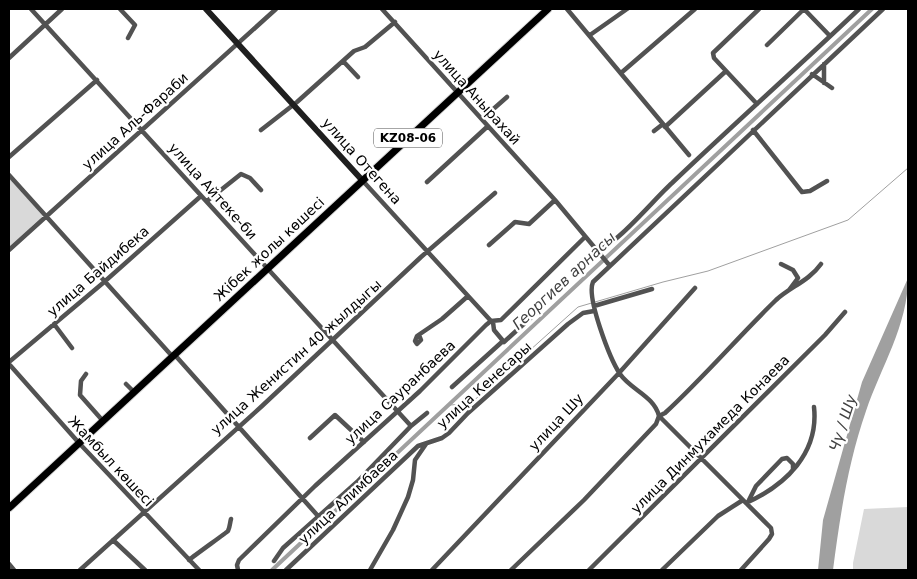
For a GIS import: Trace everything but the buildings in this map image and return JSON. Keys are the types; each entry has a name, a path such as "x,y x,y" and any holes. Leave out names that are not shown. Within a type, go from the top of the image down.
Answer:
{"highway":[{"name":"Жібек жолы көшесі","path":"9,508 548,9"}],"main road":[{"name":"улица Отегена","path":"206,9 362,180"}],"street":[{"name":"улица Айтеке-би","path":"32,9 411,426"},
{"path":"9,58 62,9"},
{"path":"120,9 135,25 128,38"},
{"name":"улица Аль-Фараби","path":"9,250 45,215 276,9"},
{"name":"улица Анырахай","path":"382,9 555,200 610,266"},
{"path":"567,9 689,155"},
{"path":"590,35 626,9"},
{"path":"621,73 695,9"},
{"path":"757,104 714,58 714,50 759,9"},
{"path":"767,45 804,9 830,36"},
{"path":"597,252 606,246 779,81 859,9"},
{"path":"741,570 772,534 771,528 660,416 651,402 619,373 594,308 590,288 593,282 882,9"},
{"path":"261,130 294,104 354,51 365,47 395,22"},
{"path":"343,61 358,77"},
{"path":"824,64 824,82"},
{"path":"654,131 664,126 726,72"},
{"path":"812,74 832,88"},
{"path":"9,157 97,80"},
{"path":"482,119 508,97"},
{"path":"427,182 488,126"},
{"path":"753,130 802,192 810,191 827,181"},
{"path":"207,201 241,174 250,178 261,190"},
{"path":"9,175 304,497 318,516"},
{"name":"улица Отегена","path":"362,180 492,322 494,330 503,341"},
{"name":"улица Женистин 40 жылдыгы","path":"80,570 495,192"},
{"name":"улица Байдибека","path":"9,363 201,196"},
{"path":"489,245 514,222 529,224 555,200"},
{"name":"улица Сауранбаева","path":"238,570 239,560 304,497 492,322 501,320 585,238"},
{"path":"781,264 793,270 798,278 789,290"},
{"path":"511,570 584,500 656,424 660,416 703,377 775,301 799,285 821,264"},
{"name":"улица Шу","path":"432,570 619,373 695,288"},
{"name":"улица Кенесары","path":"426,444 449,433 468,413 568,324 583,313 652,289"},
{"path":"419,335 442,319 468,296"},
{"path":"452,387 538,312"},
{"name":"улица Динмухамеда Конаева","path":"589,570 825,335 845,312"},
{"path":"54,324 72,348"},
{"name":"Жамбыл көшесі","path":"9,363 79,443 199,570"},
{"path":"86,374 81,381 80,395 103,422"},
{"path":"126,384 134,392"},
{"path":"662,570 718,516 778,484 793,470 807,452 814,429 814,407"},
{"path":"274,561 283,548 357,482 411,426 427,413"},
{"path":"310,438 335,415 364,442"},
{"path":"370,570 393,530 408,497 414,480 415,460 426,444"},
{"name":"улица Алимбаева","path":"286,570 418,446 426,444"},
{"path":"745,501 756,486 782,459 787,458 791,461 793,470"},
{"path":"190,560 213,540 224,536 228,531 231,519"},
{"path":"113,540 145,570"},
{"path":"9,564 14,570"}],"shaded area":[{"path":"9,178 43,216 9,247"},
{"path":"908,278 904,312 899,329 866,411 854,450 833,570 818,570 823,520 862,382"},
{"path":"908,507 908,570 853,570 864,509"}],"waterway":[{"name":"Георгиев арнасы","path":"272,570 872,9"},
{"path":"449,405 470,404 578,307 708,271 848,220 908,168"}],"water label":[{"name":"Чү / Шу","path":"843,423"}]}
